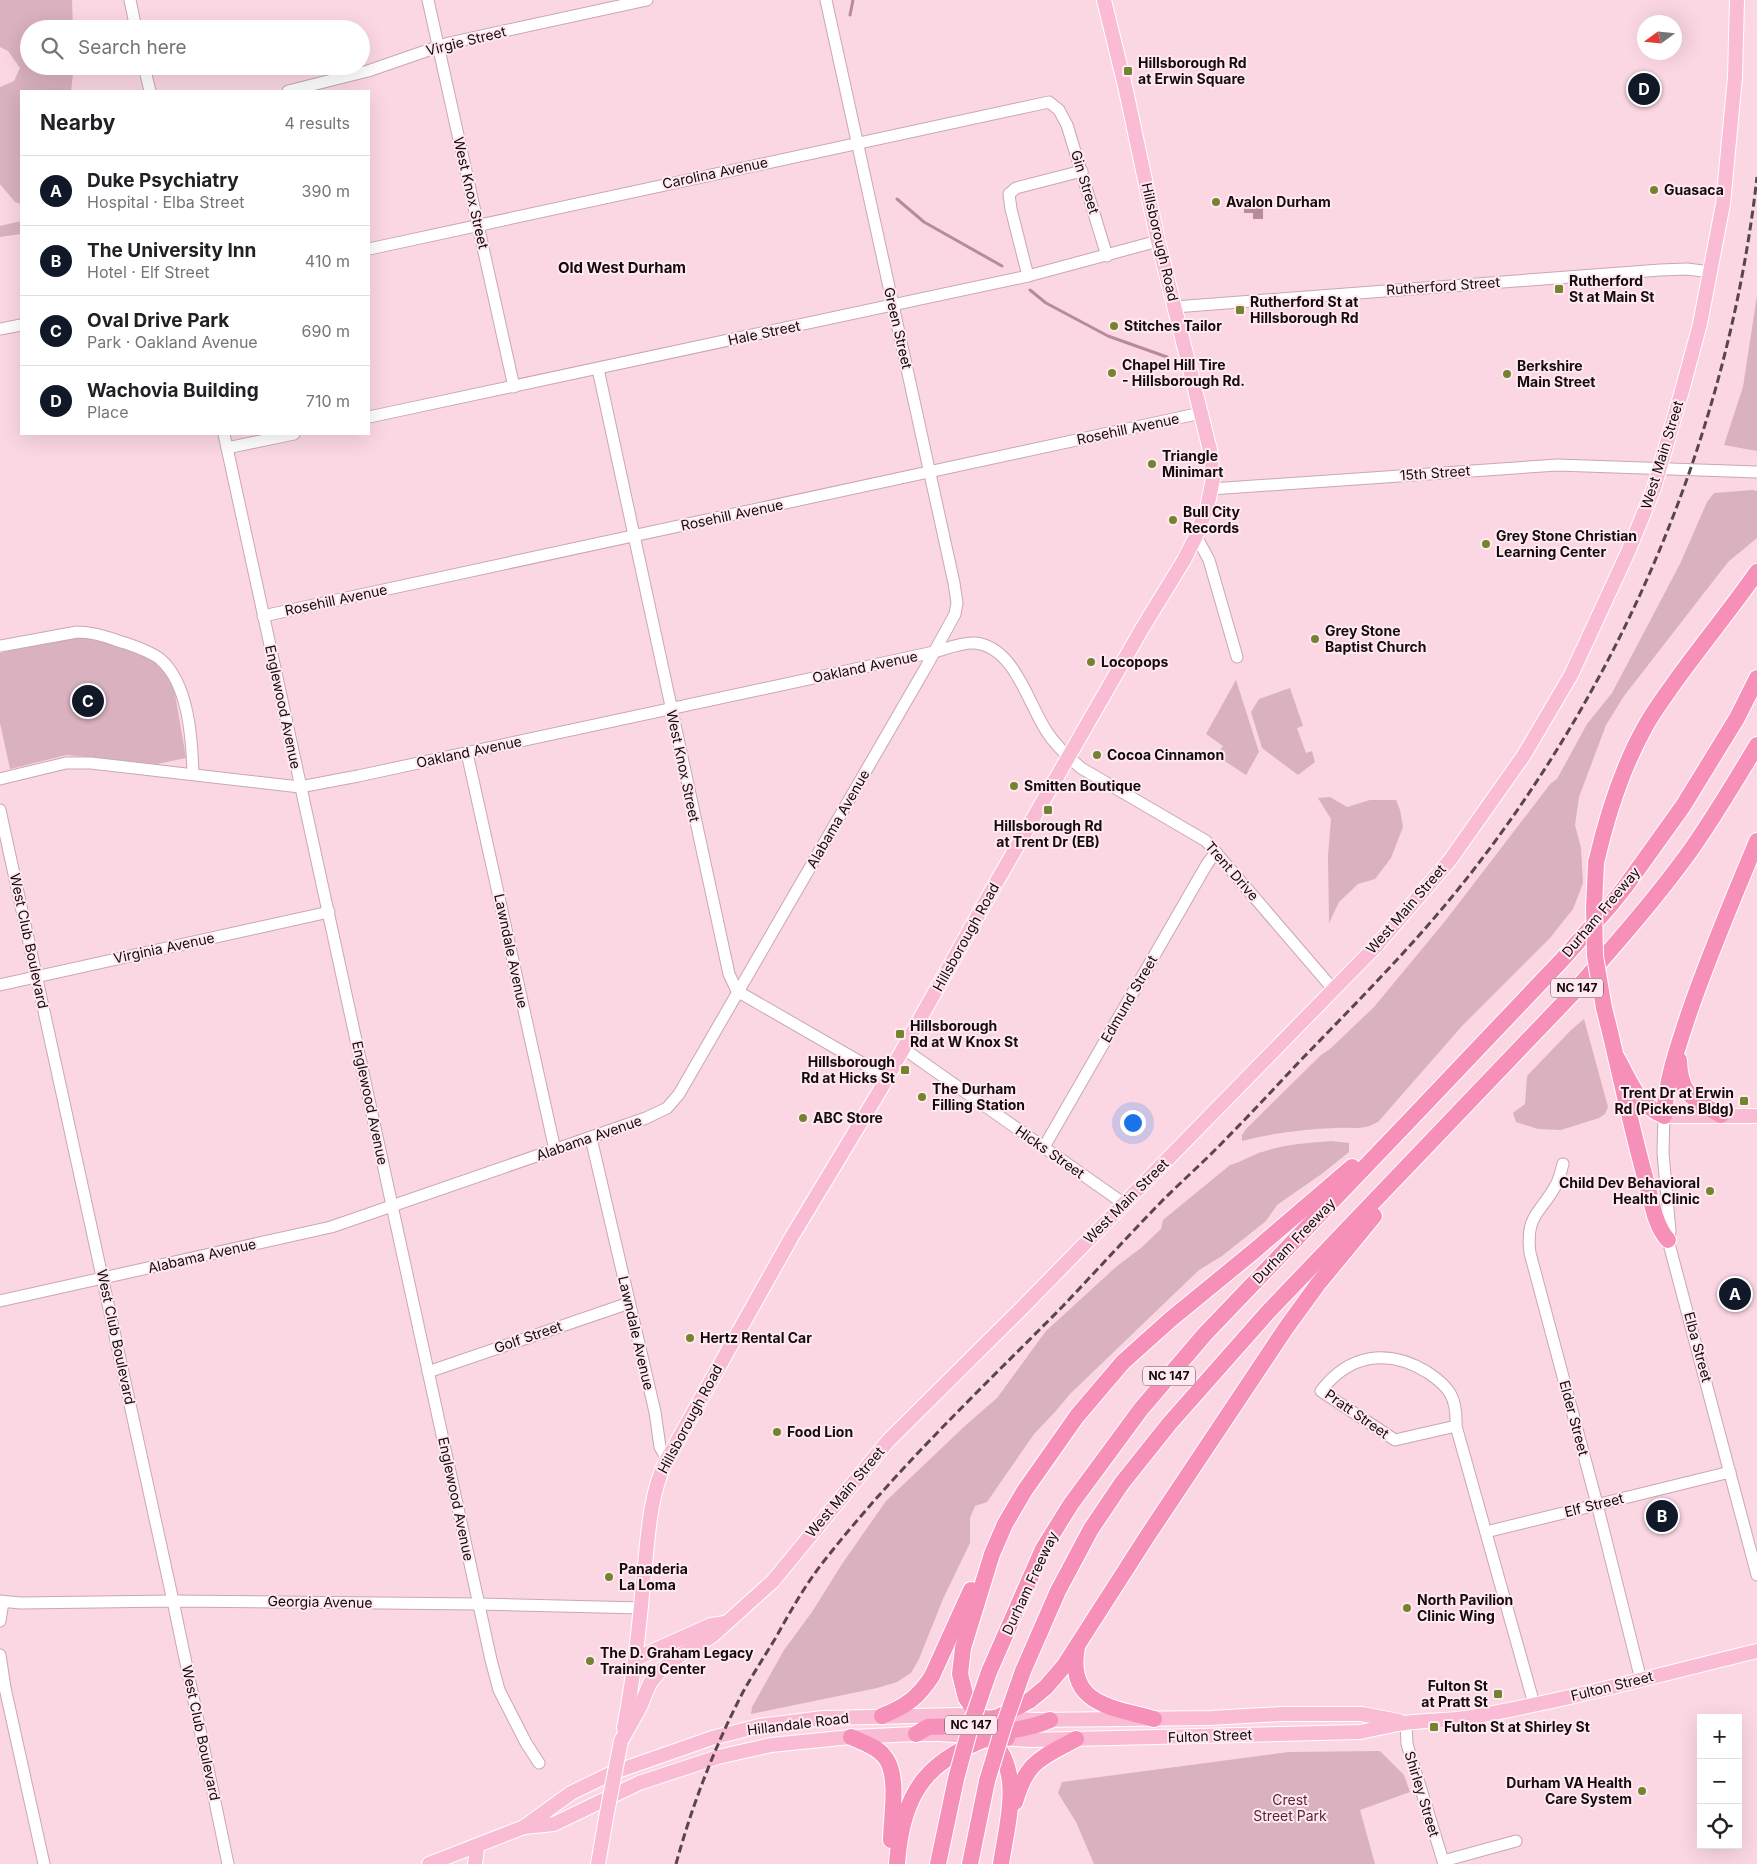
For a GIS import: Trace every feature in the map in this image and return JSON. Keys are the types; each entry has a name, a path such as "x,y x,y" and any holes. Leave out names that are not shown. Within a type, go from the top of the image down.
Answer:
{"highway":[{"path":"1668,1240 1661,1232 1649,1191 1629,1118 1617,1058 1604,1008 1595,956 1594,907 1596,863 1614,794 1646,725 1691,660 1757,572"},
{"name":"Durham Freeway","path":"938,1864 956,1779 971,1724 989,1672 1043,1549 1071,1504 1147,1402 1205,1334 1561,961 1625,887 1703,775 1737,718 1757,678"},
{"name":"Durham Freeway","path":"970,1864 988,1781 1004,1725 1023,1671 1058,1591 1080,1548 1104,1508 1206,1380 1415,1157 1574,992 1649,904 1687,855 1722,804 1757,744"},
{"path":"1617,1058 1641,1101 1652,1110 1664,1116 1669,1081 1679,1044 1697,991 1757,841"},
{"path":"1679,1044 1681,1082 1691,1097 1721,1115"},
{"path":"1002,1737 980,1719 966,1698 960,1674 963,1648 992,1554 1005,1524 1048,1455 1094,1394 1123,1362 1386,1136 1408,1122"},
{"path":"916,1734 928,1727 960,1726 980,1719 1029,1701 1046,1687 1064,1666 1148,1535 1286,1328 1350,1243 1390,1198 1415,1157"},
{"path":"882,1716 910,1702 924,1688 932,1676 978,1574 992,1554"},
{"path":"1077,1645 1074,1660 1081,1686 1088,1696 1100,1704 1154,1719"},
{"path":"898,1864 902,1822 908,1804 918,1786 929,1772 951,1755 980,1740 1002,1737 1039,1726 1042,1720"},
{"path":"851,1737 872,1746 890,1764 893,1777 890,1864"},
{"path":"1001,1864 1009,1812 1010,1775 1002,1753 1002,1737"},
{"path":"1009,1812 1014,1806 1026,1774 1036,1762 1048,1753 1076,1739"}],"main road":[{"name":"Hillsborough Road","path":"598,1864 635,1659 652,1498 668,1456 791,1238 888,1078 996,883 1196,536 1207,508 1213,479 1211,461 1176,307 1158,242 1125,86 1104,0"},
{"name":"West Main Street","path":"621,1742 650,1683 660,1671 679,1656 712,1636 773,1581 888,1441 1022,1309 1123,1203 1378,944 1450,860 1502,788 1542,726 1571,675 1590,636 1628,552 1654,488 1700,324 1723,204 1734,77 1738,0"},
{"path":"1664,1116 1757,1116"},
{"name":"West Main Street","path":"635,1659 711,1625 725,1623"},
{"name":"Fulton Street","path":"1002,1737 1076,1739 1360,1732 1406,1723 1452,1720 1534,1704 1757,1651"},
{"name":"Fulton Street","path":"1042,1720 1362,1714 1406,1723"},
{"name":"Hillandale Road","path":"429,1864 524,1827 571,1793 612,1773 712,1738 759,1726 833,1718 882,1716 1042,1720"},
{"name":"Hillandale Road","path":"524,1827 554,1824 639,1782 718,1757 772,1745 851,1737 916,1734 1002,1737"},
{"path":"475,1864 477,1846"}],"street":[{"path":"130,0 134,20"},
{"name":"West Knox Street","path":"428,0 514,387"},
{"name":"Virgie Street","path":"370,70 439,46 647,0"},
{"name":"Green Street","path":"826,0 957,603 955,614 934,652"},
{"path":"146,75 150,90"},
{"name":"Virgie Street","path":"292,90 352,75"},
{"name":"Carolina Avenue","path":"370,249 1049,102 1059,110"},
{"name":"Gin Street","path":"1059,110 1068,126 1107,256"},
{"path":"1028,276 1009,194 1016,188 1082,171"},
{"name":"Hale Street","path":"370,418 1028,276 1158,242"},
{"name":"Rutherford Street","path":"1176,307 1660,270 1687,269 1711,272"},
{"path":"0,329 20,325"},
{"name":"West Knox Street","path":"598,369 729,974 737,991"},
{"name":"Rosehill Avenue","path":"263,616 1201,413"},
{"name":"Englewood Avenue","path":"224,435 499,1690 539,1763"},
{"path":"227,448 289,435"},
{"name":"15th Street","path":"1211,488 1556,465 1757,472"},
{"path":"1196,536 1210,560 1237,657"},
{"path":"0,646 77,632 87,632 132,646 160,659 177,681 185,707 192,745 193,774"},
{"name":"Trent Drive","path":"934,652 974,643 986,647 1000,656 1019,677 1046,731 1069,758 1081,768 1203,839 1333,989"},
{"name":"Oakland Avenue","path":"0,779 66,763 91,763 300,787 467,753 934,652"},
{"name":"Alabama Avenue","path":"0,1301 332,1227 661,1112 674,1102 934,652"},
{"name":"Lawndale Avenue","path":"467,753 555,1150"},
{"name":"West Club Boulevard","path":"0,810 174,1601 228,1864"},
{"name":"Edmund Street","path":"1044,1147 1207,864 1216,852"},
{"name":"Virginia Avenue","path":"0,985 329,912"},
{"path":"737,991 888,1078"},
{"name":"Hicks Street","path":"904,1049 1123,1203"},
{"name":"Elba Street","path":"1664,1116 1663,1153 1670,1231 1668,1240 1757,1575"},
{"name":"Lawndale Avenue","path":"591,1138 655,1412 668,1456"},
{"name":"Elder Street","path":"1563,1164 1557,1182 1534,1216 1528,1236 1530,1253 1597,1504 1641,1680"},
{"name":"Golf Street","path":"428,1372 629,1303"},
{"name":"Pratt Street","path":"1456,1426 1395,1440 1321,1391 1331,1378 1346,1367 1365,1360 1384,1358 1403,1360 1441,1381 1448,1389 1454,1398 1457,1415 1456,1426 1534,1704"},
{"name":"Elf Street","path":"1486,1532 1730,1472"},
{"name":"Georgia Avenue","path":"1,1602 174,1601 479,1604 641,1608"},
{"path":"0,1621 1,1602"},
{"path":"0,1655 5,1688 44,1864"},
{"name":"Shirley Street","path":"1406,1723 1407,1744 1444,1862"},
{"path":"1444,1862 1516,1841"}],"green space":[{"path":"0,0 72,0 73,20 20,20 20,68 8,51 0,47"},
{"path":"20,68 20,75 73,75 71,90 20,90 20,204 15,202 0,184 0,87 14,81"},
{"path":"20,221 20,234 0,237 0,226"},
{"path":"1757,295 1757,451 1724,445 1743,387"},
{"path":"1757,491 1757,538 1728,562 1624,696 1606,725 1579,797 1575,825 1581,848 1583,883 1573,909 1550,938 1462,1026 1378,1122 1362,1128 1300,1130 1242,1141 1242,1135 1246,1129 1321,1055 1330,1049 1374,1007 1446,920 1551,783 1557,779 1587,724 1612,693 1680,564 1707,502 1714,493"},
{"path":"84,634 144,655 168,676 175,694 186,758 157,764 67,755 10,769 0,723 0,653"},
{"path":"1236,680 1259,752 1246,775 1217,756 1223,746 1206,734"},
{"path":"1290,688 1303,726 1297,728 1306,753 1312,751 1315,762 1298,775 1262,748 1251,712 1259,699"},
{"path":"1330,797 1347,807 1370,800 1396,800 1403,827 1391,858 1375,879 1358,884 1339,902 1329,923 1328,855 1331,819 1318,798"},
{"path":"1584,1019 1608,1107 1605,1114 1599,1118 1561,1130 1538,1129 1516,1122 1513,1113 1525,1104 1527,1076"},
{"path":"1331,1141 1349,1143 1349,1152 1277,1205 1266,1221 1222,1256 1199,1270 1070,1394 1034,1434 987,1502 975,1506 970,1518 970,1543 911,1673 897,1682 877,1688 751,1714 752,1707 784,1650 812,1612 842,1564 886,1501 997,1398 1046,1331 1117,1266 1141,1248 1161,1229 1163,1220 1230,1165 1258,1153 1279,1147"},
{"name":"Crest Street Park","path":"1380,1751 1404,1775 1410,1792 1360,1810 1375,1864 1094,1864 1076,1822 1058,1793 1062,1782 1289,1752"}],"shaded area":[{"path":"1244,198 1263,198 1263,219 1253,219 1253,213 1244,213"}],"waterway":[{"path":"850,15 853,0"},
{"path":"897,199 924,222 1002,266"},
{"path":"1030,290 1046,303 1108,336 1167,357"}],"railway":[{"path":"676,1864 697,1798 733,1712 798,1599 824,1561 880,1494 940,1430 1063,1306 1162,1201 1236,1129 1392,966 1478,864 1532,788 1582,708 1626,625 1664,539 1696,451 1723,361 1743,270 1757,177"}],"place":[{"name":"Hillsborough Rd at Erwin Square","path":"1128,71"},
{"name":"Wachovia Building","path":"1644,89"},
{"name":"Guasaca","path":"1654,190"},
{"name":"Avalon Durham","path":"1216,202"},
{"name":"Rutherford St at Main St","path":"1559,289"},
{"name":"Rutherford St at Hillsborough Rd","path":"1240,310"},
{"name":"Stitches Tailor","path":"1114,326"},
{"name":"Chapel Hill Tire - Hillsborough Rd.","path":"1112,373"},
{"name":"Berkshire Main Street","path":"1507,374"},
{"name":"Triangle Minimart","path":"1152,464"},
{"name":"Bull City Records","path":"1173,520"},
{"name":"Grey Stone Christian Learning Center","path":"1486,544"},
{"name":"Grey Stone Baptist Church","path":"1315,639"},
{"name":"Locopops","path":"1091,662"},
{"name":"Oval Drive Park","path":"88,701"},
{"name":"Cocoa Cinnamon","path":"1097,755"},
{"name":"Smitten Boutique","path":"1014,786"},
{"name":"Hillsborough Rd at Trent Dr (EB)","path":"1048,810"},
{"name":"Hillsborough Rd at W Knox St","path":"900,1034"},
{"name":"Hillsborough Rd at Hicks St","path":"905,1070"},
{"name":"The Durham Filling Station","path":"922,1097"},
{"name":"Trent Dr at Erwin Rd (Pickens Bldg)","path":"1744,1101"},
{"name":"ABC Store","path":"803,1118"},
{"name":"Child Dev Behavioral Health Clinic","path":"1710,1191"},
{"name":"Duke Psychiatry","path":"1735,1294"},
{"name":"Hertz Rental Car","path":"690,1338"},
{"name":"Food Lion","path":"777,1432"},
{"name":"The University Inn","path":"1662,1516"},
{"name":"Panaderia La Loma","path":"609,1577"},
{"name":"North Pavilion Clinic Wing","path":"1407,1608"},
{"name":"The D. Graham Legacy Training Center","path":"590,1661"},
{"name":"Fulton St at Pratt St","path":"1498,1694"},
{"name":"Fulton St at Shirley St","path":"1434,1727"},
{"name":"Durham VA Health Care System","path":"1642,1791"}],"district":[{"name":"Old West Durham","path":"622,268"}]}
